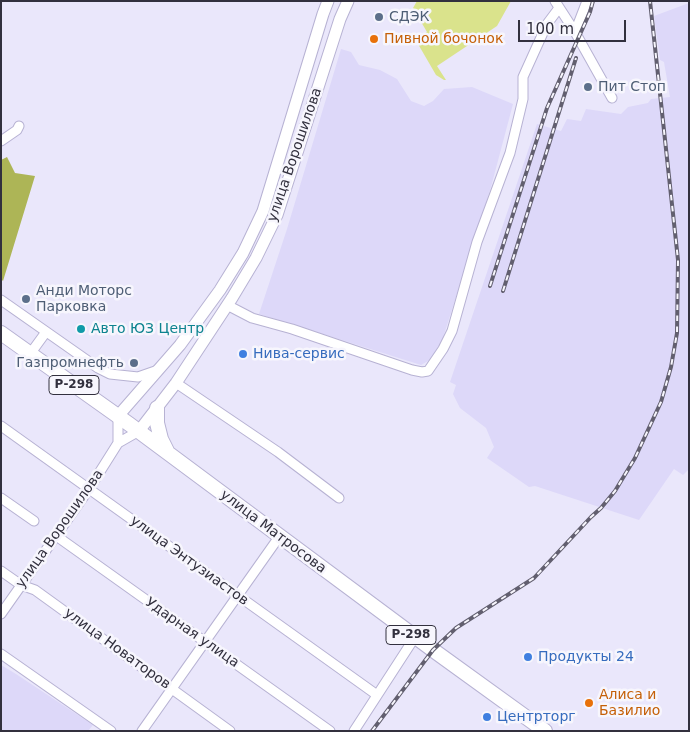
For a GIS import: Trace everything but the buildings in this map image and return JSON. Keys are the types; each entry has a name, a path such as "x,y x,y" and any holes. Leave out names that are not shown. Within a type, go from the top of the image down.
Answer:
{"highway":[{"name":"улица Матросова","path":"1,333 139,431 415,637 545,731"},
{"path":"157,408 157,423 167,452"}],"main road":[{"name":"улица Ворошилова","path":"118,416 180,345 220,290 243,253 263,211 328,1"},
{"name":"улица Ворошилова","path":"139,431 176,383 227,305 256,258 277,215 340,19 348,1"}],"street":[{"path":"575,32 587,1"},
{"path":"227,305 252,318 292,329 412,370 428,371 443,349 452,331 477,242 510,153 523,99 523,77 557,4"},
{"path":"557,4 612,98"},
{"path":"1,141 18,130 19,126"},
{"path":"1,300 98,368 110,374 138,377 159,370"},
{"path":"30,354 46,332"},
{"path":"176,383 278,452 339,498"},
{"path":"118,416 118,443"},
{"name":"улица Энтузиастов","path":"1,426 377,695"},
{"name":"улица Ворошилова","path":"1,614 89,489 118,443 139,431"},
{"path":"1,498 34,521"},
{"name":"Ударная улица","path":"55,535 330,731"},
{"path":"142,731 279,536"},
{"name":"улица Новаторов","path":"1,571 21,585 35,590 230,731"},
{"path":"354,731 415,637"},
{"path":"1,654 110,731"}],"shaded area":[{"path":"689,3 689,469 683,475 674,469 639,520 535,486 529,487 487,458 494,447 486,428 460,408 453,394 456,385 450,382 537,124 561,131 567,119 581,121 586,109 621,114 628,107 648,103 651,99 670,97 664,62 660,60 654,16"},
{"path":"341,49 351,52 359,65 380,70 397,79 411,101 424,106 433,101 444,89 472,87 513,104 491,187 442,341 430,360 421,365 259,314 287,229"},
{"path":"1,665 93,725 88,731 1,731"}],"green space":[{"path":"417,1 511,1 497,26 437,66 446,80 444,80 436,75 418,44 417,38 427,32 413,8"},
{"path":"7,157 15,173 35,176 3,281 1,279 1,160"}],"railway":[{"path":"490,286 547,108 590,12 593,1"},
{"path":"372,731 433,650 456,628 534,578 601,508 615,491 635,458 661,402 671,367 677,333 678,260 650,1"},
{"path":"503,291 576,58"}],"place":[{"name":"СДЭК","path":"379,17"},
{"name":"Пивной бочонок","path":"374,39"},
{"name":"Пит Стоп","path":"588,87"},
{"name":"Анди Моторс Парковка","path":"26,299"},
{"name":"Авто ЮЗ Центр","path":"81,329"},
{"name":"Нива-сервис","path":"243,354"},
{"name":"Газпромнефть","path":"134,363"},
{"name":"Продукты 24","path":"528,657"},
{"name":"Алиса и Базилио","path":"589,703"},
{"name":"Центрторг","path":"487,717"}]}
